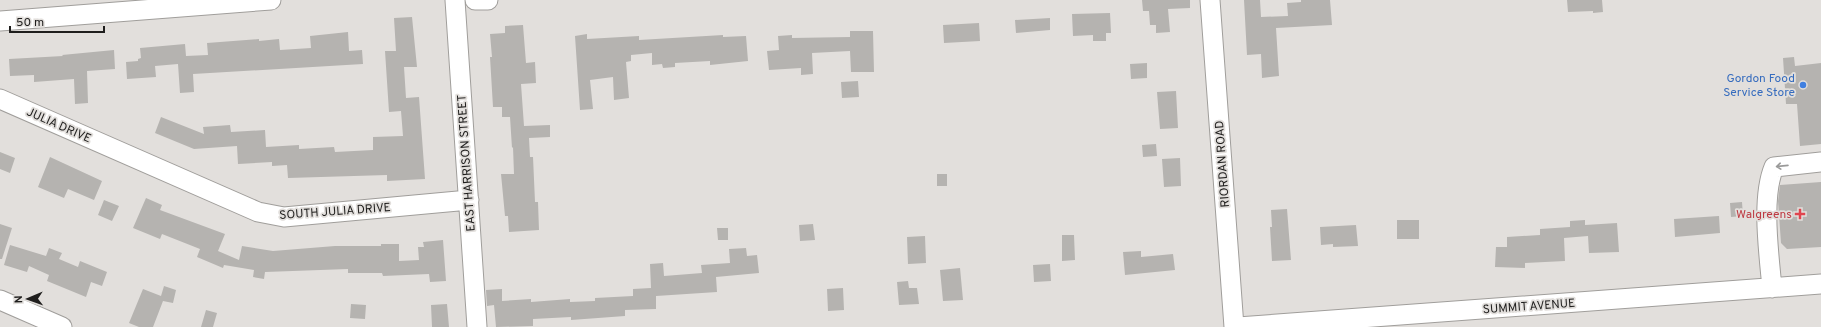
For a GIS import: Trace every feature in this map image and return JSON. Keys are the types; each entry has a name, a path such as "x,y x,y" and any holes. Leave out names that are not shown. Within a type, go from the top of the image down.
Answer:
{"street":[{"path":"0,21 271,0"},
{"name":"EAST HARRISON STREET","path":"455,0 477,327"},
{"path":"475,0 488,0"},
{"name":"RIORDAN ROAD","path":"1210,0 1234,327"},
{"name":"JULIA DRIVE","path":"0,99 118,152"},
{"name":"SOUTH JULIA DRIVE","path":"118,152 258,212 271,216 284,217 469,200"},
{"path":"1772,288 1768,237 1768,180 1774,167 1821,162"},
{"name":"SUMMIT AVENUE","path":"1238,327 1821,284"},
{"path":"0,300 62,327"}],"building":[{"path":"1142,0 1190,0 1190,8 1168,9 1170,32 1156,33 1156,25 1150,25 1149,11 1143,11"},
{"path":"1244,0 1260,0 1261,17 1288,16 1287,3 1301,2 1301,0 1330,0 1332,25 1276,28 1279,76 1262,78 1261,54 1247,55"},
{"path":"1567,0 1602,0 1603,12 1568,12"},
{"path":"1110,13 1111,33 1106,33 1106,41 1093,41 1093,35 1073,36 1072,14"},
{"path":"412,17 417,67 404,67 406,98 419,97 425,179 387,181 387,175 288,178 287,165 272,166 272,162 238,164 237,146 194,149 155,133 161,117 204,134 203,127 230,125 231,132 265,130 266,147 299,145 299,149 334,147 335,152 373,150 373,137 403,136 401,111 389,112 385,51 396,51 394,18"},
{"path":"1050,18 1050,30 1016,33 1015,20"},
{"path":"979,23 980,41 944,43 943,25"},
{"path":"523,25 526,63 535,62 536,83 521,84 524,126 550,125 550,137 529,138 530,157 533,157 535,202 538,202 539,230 509,232 508,216 505,216 501,174 514,174 513,147 512,148 510,117 502,117 502,107 493,107 490,34 505,33 505,26"},
{"path":"850,31 873,31 874,72 851,72 850,51 812,53 813,74 801,75 801,68 769,70 767,51 779,50 778,36 792,35 792,38 850,37"},
{"path":"348,32 349,51 362,50 363,64 193,74 194,92 180,93 178,64 155,66 156,77 127,79 126,62 138,61 138,59 141,58 140,48 185,44 186,56 208,55 207,43 279,39 280,50 311,48 310,36"},
{"path":"587,34 587,39 639,36 639,40 723,35 723,37 746,36 748,61 710,65 710,61 675,63 675,67 663,68 662,64 652,65 652,53 631,55 631,61 626,62 629,98 614,100 613,77 590,80 593,109 580,110 575,36"},
{"path":"114,50 115,69 87,71 88,103 75,104 74,79 34,82 34,75 10,76 9,59 63,56 62,55"},
{"name":"Gordon Food Service Store","path":"1794,57 1795,66 1821,63 1821,144 1800,146 1797,104 1786,104 1783,58"},
{"path":"1147,63 1147,78 1131,79 1130,64"},
{"path":"858,81 859,97 842,98 841,82"},
{"path":"1176,91 1178,128 1160,129 1157,92"},
{"path":"1156,144 1157,156 1143,157 1142,145"},
{"path":"0,152 15,158 10,173 0,169"},
{"path":"50,157 102,181 94,200 68,189 64,198 38,187"},
{"path":"1180,158 1181,186 1164,187 1162,159"},
{"path":"937,174 947,174 947,186 937,186"},
{"name":"Walgreens","path":"1821,182 1821,247 1787,249 1781,243 1778,201 1780,185"},
{"path":"146,198 162,205 160,210 225,234 218,251 239,260 242,246 273,251 335,246 381,246 381,244 399,244 399,261 419,260 418,247 424,247 423,242 443,240 446,281 430,282 429,274 383,276 382,273 348,273 348,269 265,272 264,279 253,277 254,270 224,265 223,268 197,257 200,249 162,234 160,239 133,228"},
{"path":"104,200 119,206 112,221 98,215"},
{"path":"1742,202 1743,216 1731,217 1730,203"},
{"path":"1287,209 1291,260 1272,261 1270,227 1272,227 1271,210"},
{"path":"1719,216 1720,233 1675,237 1674,219"},
{"path":"1397,220 1419,220 1419,239 1397,239"},
{"path":"1585,220 1585,225 1617,223 1619,252 1589,253 1588,236 1564,238 1565,261 1525,263 1525,268 1495,267 1496,247 1507,247 1507,237 1540,235 1540,229 1570,227 1570,221"},
{"path":"0,224 12,228 2,259 0,259"},
{"path":"813,224 815,240 800,241 799,225"},
{"path":"1356,225 1358,246 1333,247 1333,244 1321,245 1320,227"},
{"path":"717,228 728,228 728,240 718,240"},
{"path":"1062,235 1074,235 1075,260 1062,261"},
{"path":"925,236 926,263 908,264 907,237"},
{"path":"10,245 46,256 49,248 62,253 59,259 78,267 80,261 107,272 102,286 91,282 86,297 47,281 49,275 29,266 27,272 4,265"},
{"path":"746,248 747,256 757,255 759,273 716,277 717,292 656,296 656,309 625,310 625,316 571,320 571,317 533,319 533,326 496,327 494,305 487,306 486,290 502,289 502,301 531,299 531,302 570,299 570,302 595,301 595,298 633,296 633,289 651,288 650,264 663,263 664,276 702,273 701,265 730,263 729,249"},
{"path":"1141,251 1141,257 1173,254 1175,270 1125,275 1123,252"},
{"path":"1050,264 1051,281 1034,282 1033,265"},
{"path":"960,268 963,300 943,301 940,270"},
{"path":"908,281 909,288 917,288 919,304 899,305 897,282"},
{"path":"164,286 176,290 173,303 163,301 153,327 139,327 129,323 143,289 161,296"},
{"path":"843,288 844,310 828,311 827,289"},
{"path":"351,304 366,305 365,319 350,318"},
{"path":"447,304 449,327 432,327 431,305"},
{"path":"206,310 217,313 213,327 201,327"}],"place":[{"name":"Gordon Food Service Store","path":"1803,85"},
{"name":"Walgreens","path":"1800,214"}]}
